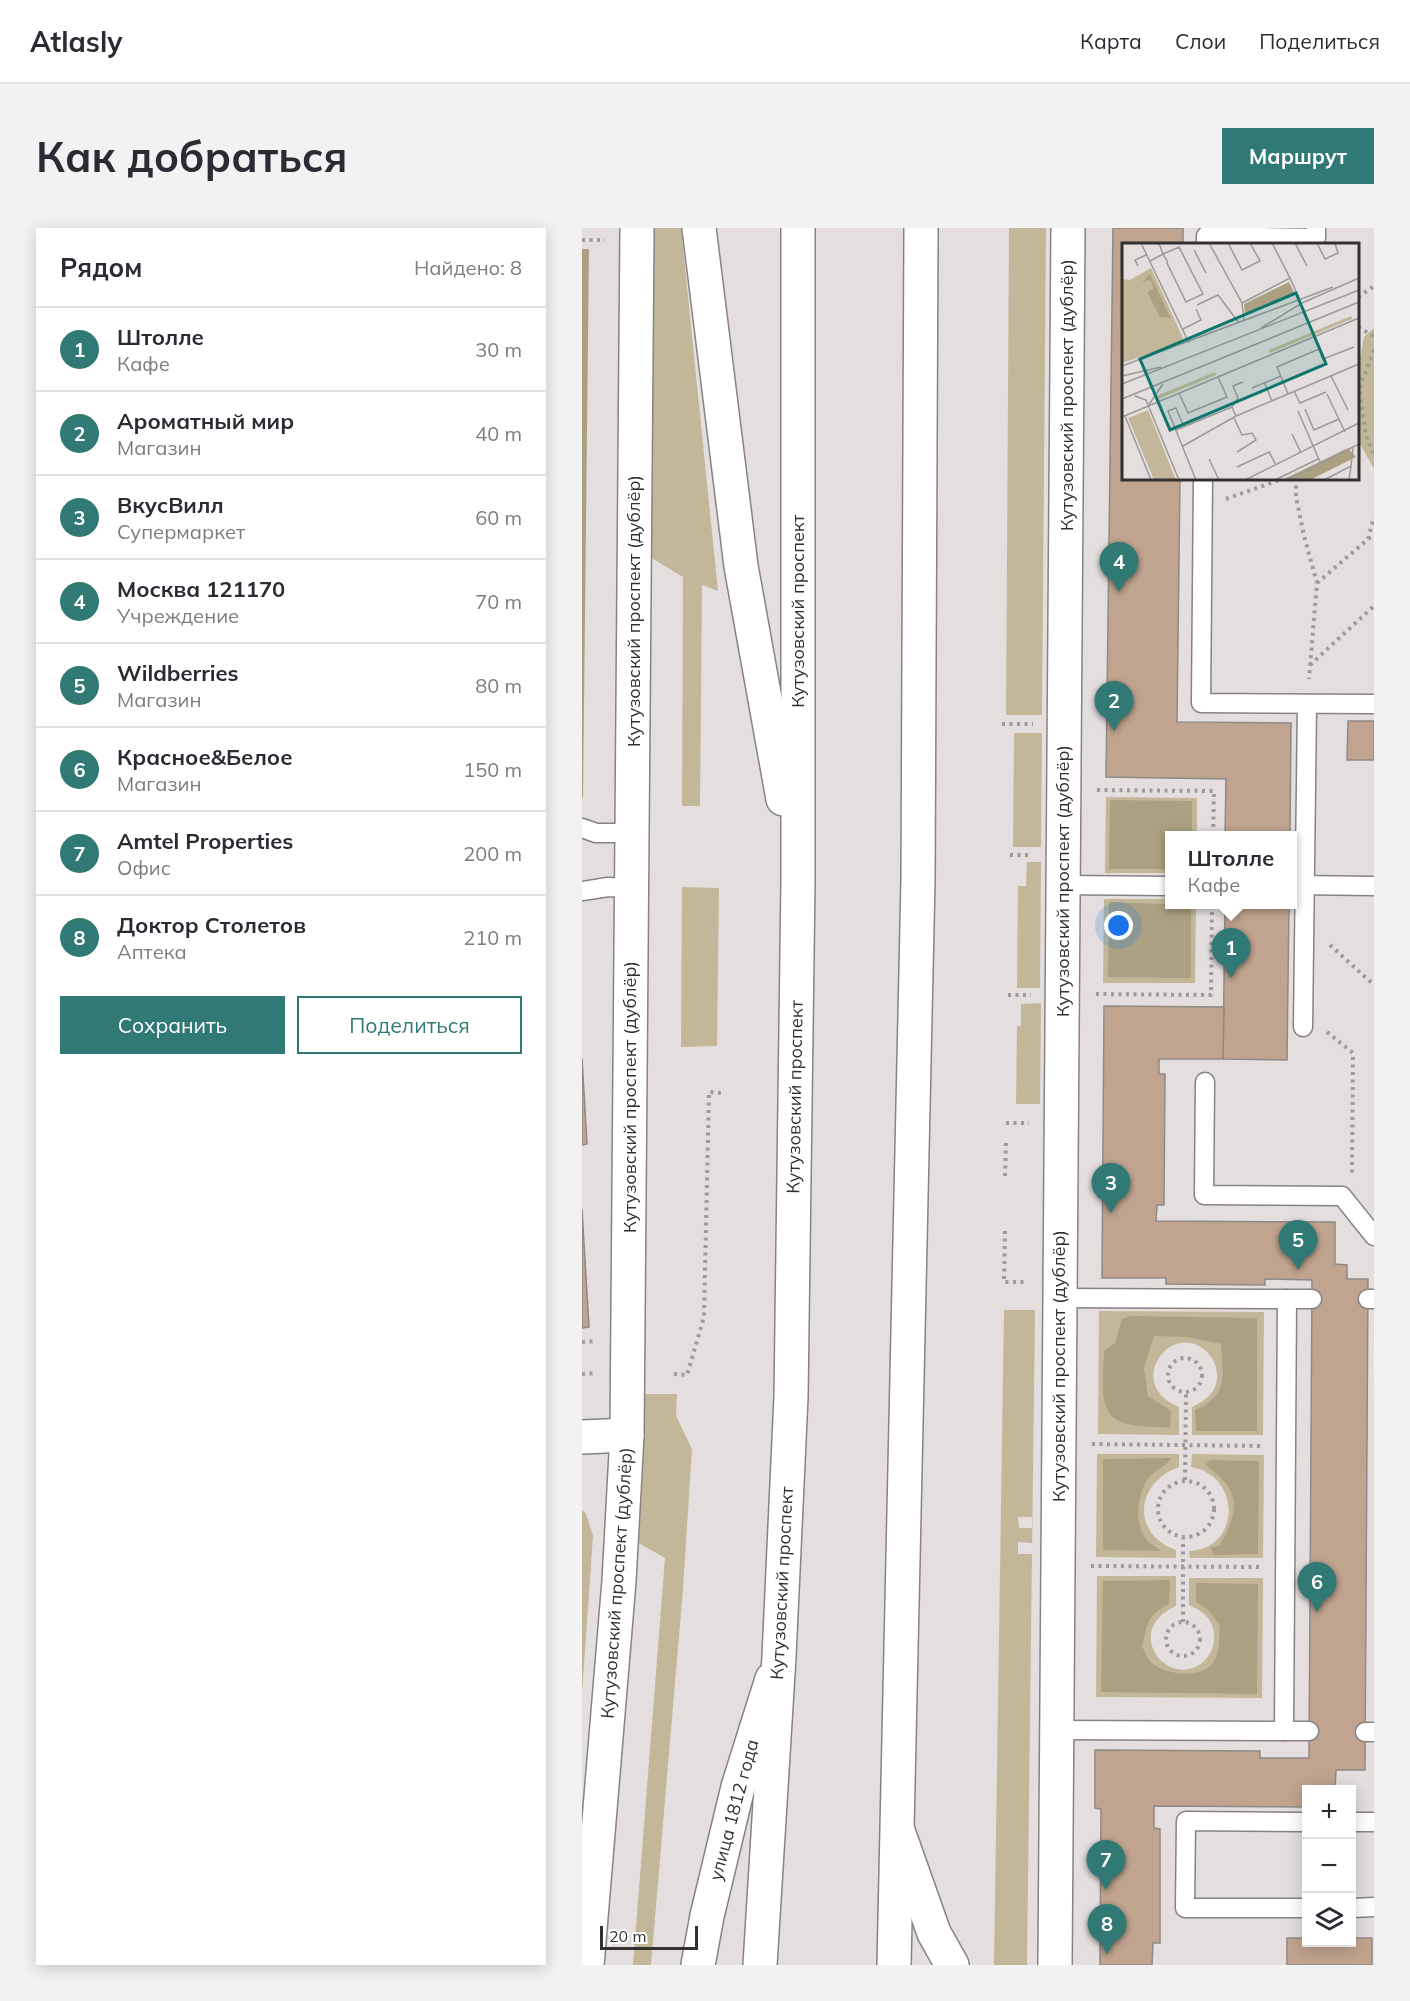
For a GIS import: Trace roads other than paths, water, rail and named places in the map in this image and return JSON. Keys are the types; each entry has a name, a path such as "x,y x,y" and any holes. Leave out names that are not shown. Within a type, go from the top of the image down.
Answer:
{"main road":[{"path":"699,228 741,566 798,881"},
{"name":"Кутузовский проспект","path":"760,1965 779,1657 791,1397 798,881 798,228"},
{"path":"894,1965 918,880 921,228"},
{"name":"Кутузовский проспект (дублёр)","path":"1055,1965 1068,228"},
{"name":"Кутузовский проспект (дублёр)","path":"587,1965 619,1581 627,1435 632,833 625,234"},
{"path":"582,1437 627,1435"},
{"name":"улица 1812 года","path":"698,1965 707,1916 738,1787 779,1657"},
{"path":"897,1828 934,1933 952,1965"}],"lane":[{"path":"1206,243 1206,236 1316,238 1316,228"},
{"path":"1203,480 1201,703 1374,704"},
{"path":"1303,1027 1304,920 1299,885 1307,704"},
{"path":"589,831 632,833"},
{"path":"1063,885 1165,886"},
{"path":"1299,885 1374,886"},
{"path":"582,891 608,887 632,888"},
{"path":"1205,1082 1204,1195 1342,1196 1374,1236"},
{"path":"1060,1298 1312,1299"},
{"path":"1284,1731 1287,1299"},
{"path":"1057,1730 1309,1731"},
{"path":"1302,1821 1186,1821 1185,1908 1302,1908"},
{"path":"1356,1822 1374,1822"},
{"path":"1356,1908 1374,1907"}],"place":[{"name":"Москва 121170","path":"1119,592"},
{"name":"Ароматный мир","path":"1114,731"},
{"name":"Штолле","path":"1231,978"},
{"name":"ВкусВилл","path":"1111,1213"},
{"name":"Wildberries","path":"1298,1270"},
{"name":"Красное&Белое","path":"1317,1612"},
{"name":"Amtel Properties","path":"1106,1890"},
{"name":"Доктор Столетов","path":"1107,1954"}]}
